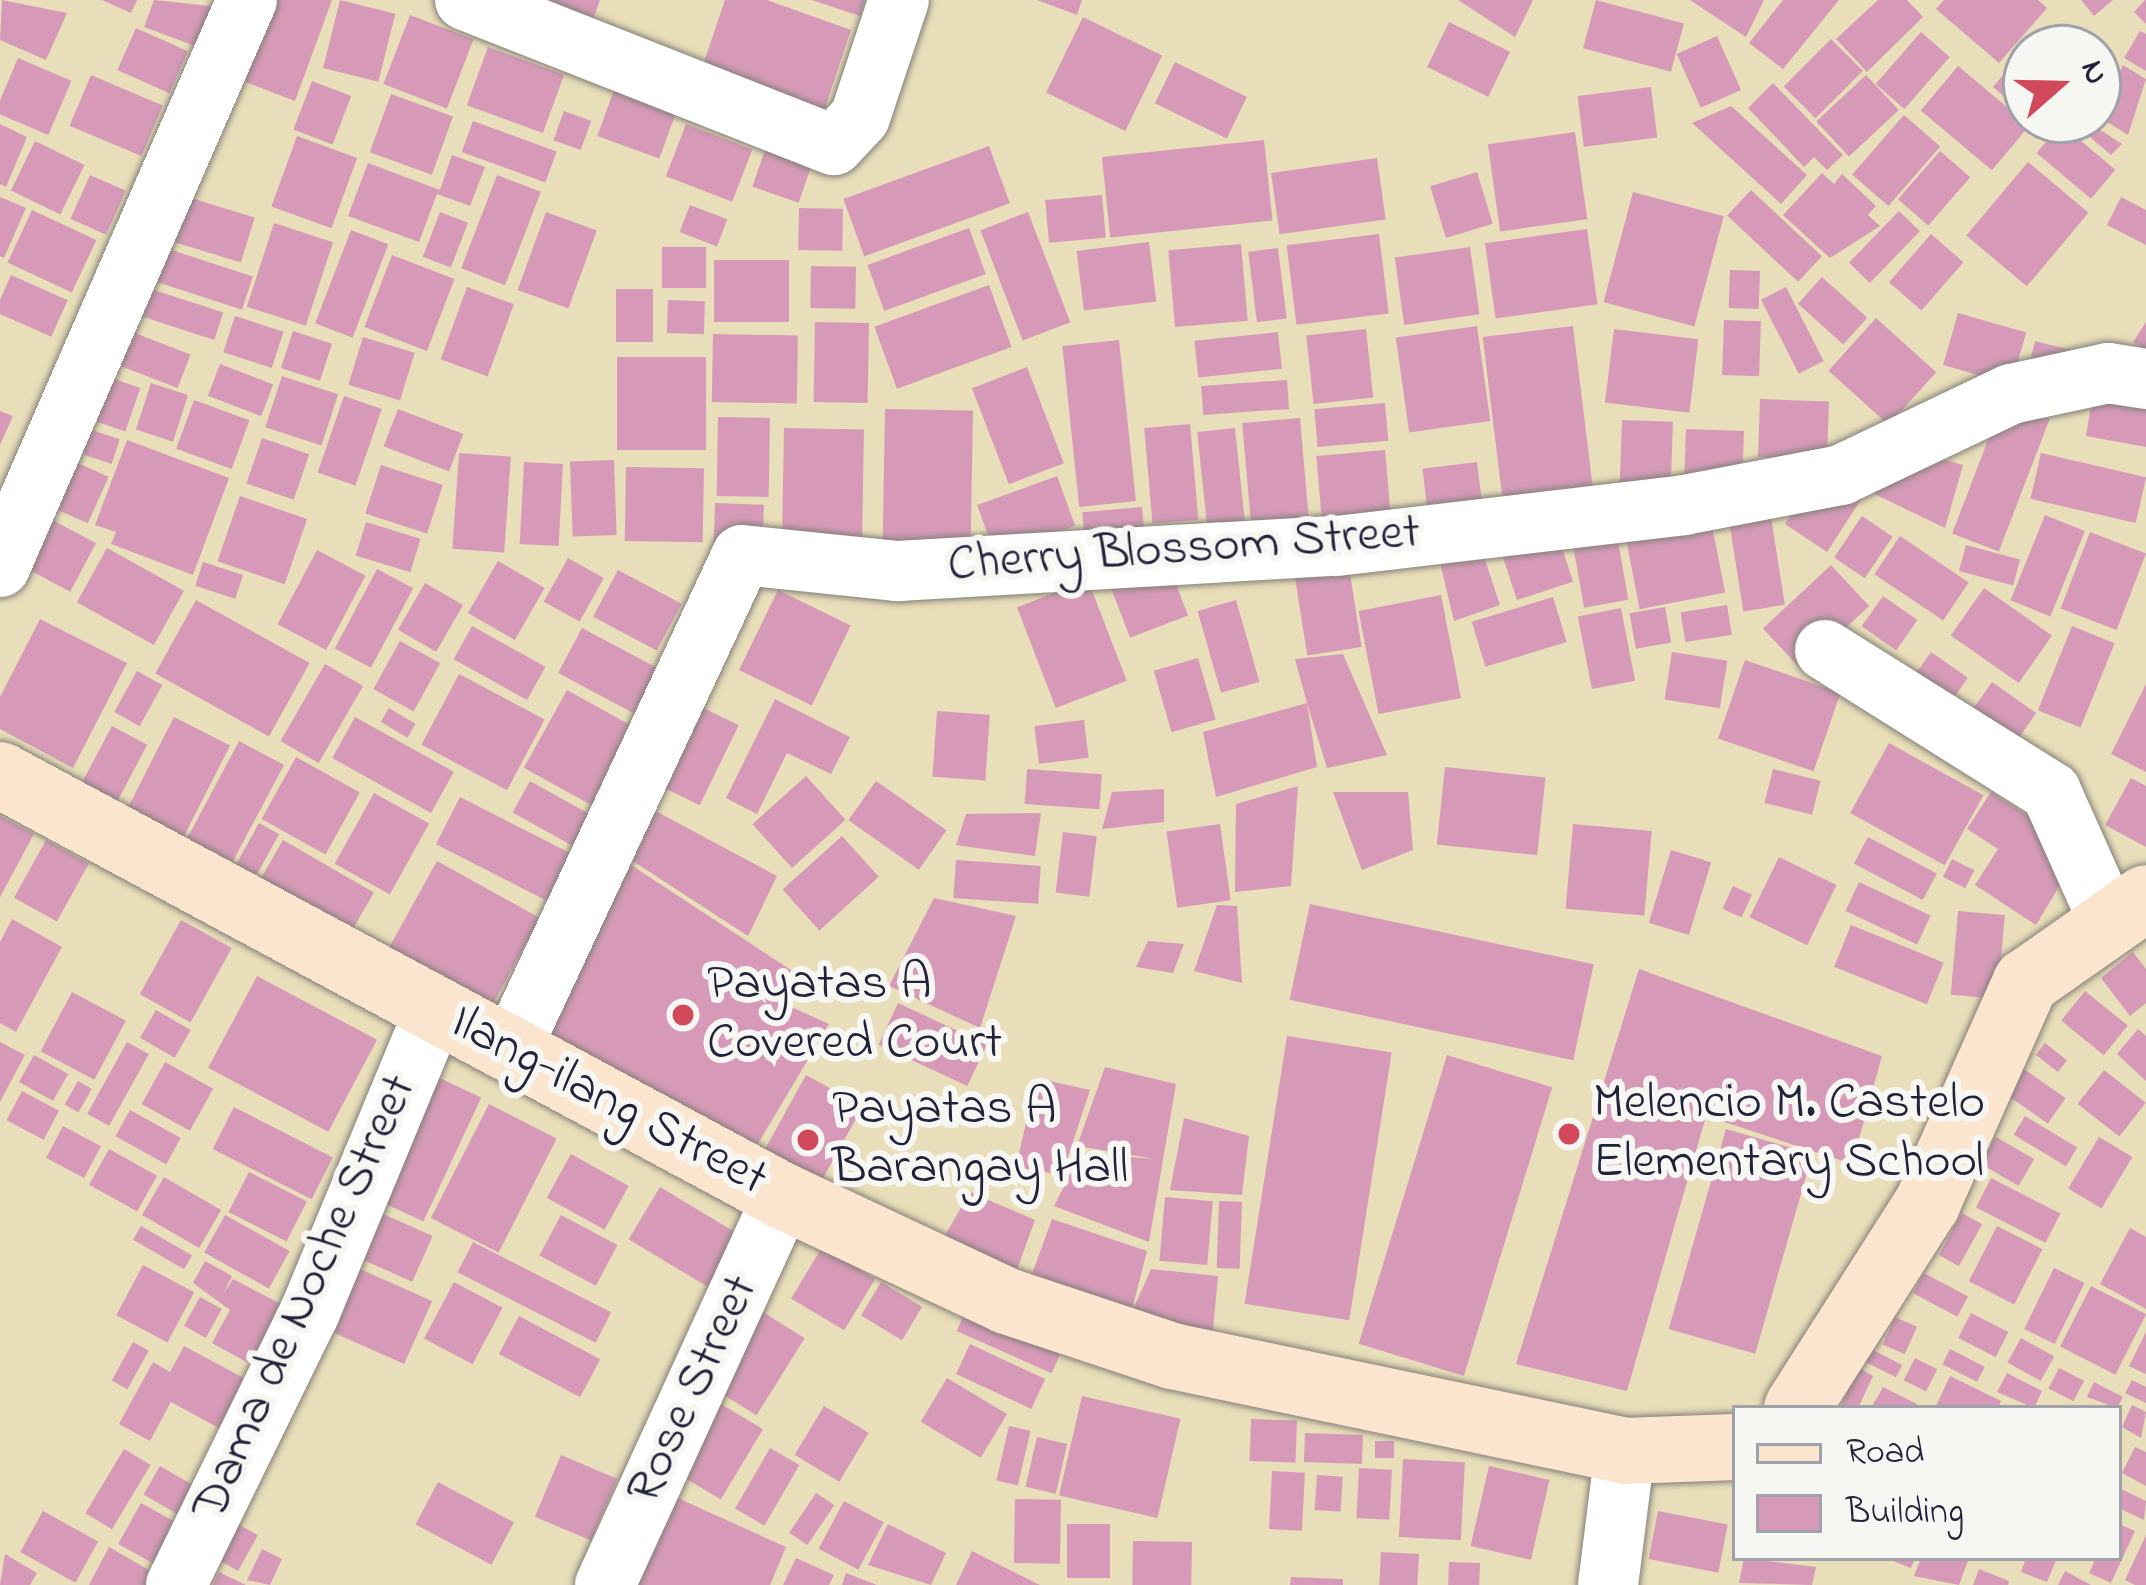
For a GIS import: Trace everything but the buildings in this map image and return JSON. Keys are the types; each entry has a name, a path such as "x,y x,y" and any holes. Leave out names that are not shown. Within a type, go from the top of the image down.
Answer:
{"street":[{"path":"0,566 247,0"},
{"path":"465,0 834,145 860,117 899,0"},
{"name":"Cherry Blossom Street","path":"511,1049 742,555 898,571 1337,546 1684,506 1840,476 2011,394 2108,373 2146,379"},
{"path":"1799,1405 1928,1204 2026,982 2127,907 2051,792 1825,650"},
{"name":"Ilang-ilang Street","path":"0,775 783,1196 1007,1301 1172,1356 1625,1451 1732,1447"},
{"name":"Dama de Noche Street","path":"176,1585 309,1314 435,1010"},
{"name":"Rose Street","path":"605,1585 783,1196"},
{"path":"1608,1585 1625,1451"}],"place":[{"name":"Payatas A Covered Court","path":"683,1015"},
{"name":"Melencio M. Castelo Elementary School","path":"1569,1134"},
{"name":"Payatas A Barangay Hall","path":"808,1140"}]}
